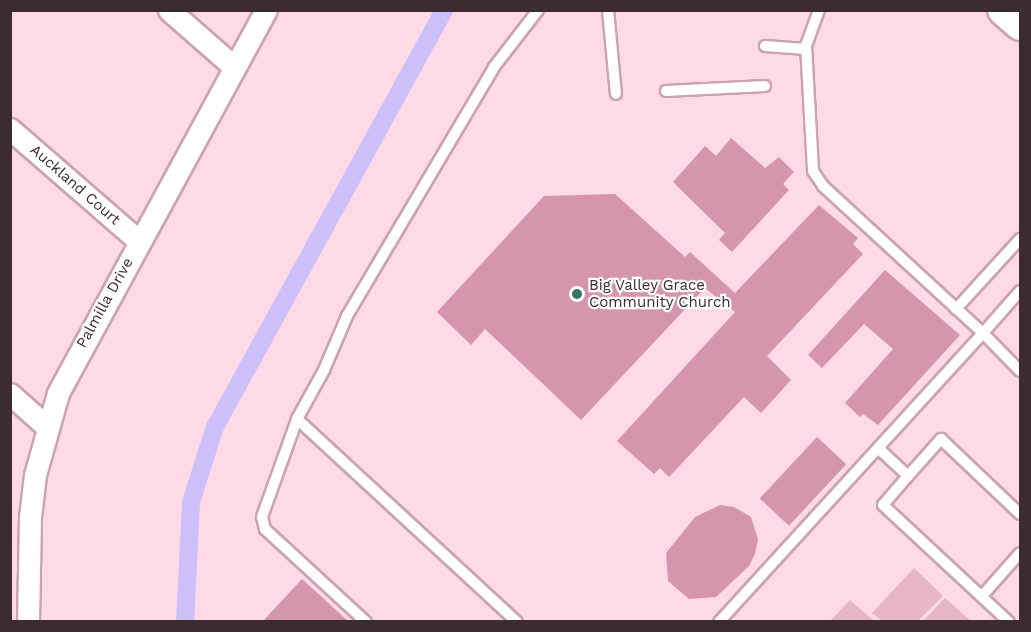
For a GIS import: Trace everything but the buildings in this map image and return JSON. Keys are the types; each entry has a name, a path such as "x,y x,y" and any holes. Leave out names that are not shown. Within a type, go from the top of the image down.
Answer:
{"main road":[{"path":"1003,10 1020,25"}],"street":[{"path":"169,10 234,67"},
{"name":"Palmilla Drive","path":"28,621 30,517 46,426 76,354 266,10"},
{"name":"Auckland Court","path":"10,129 139,241"},
{"path":"10,394 46,426"}],"lane":[{"path":"366,621 265,529 262,517 297,419 347,316 494,67 538,10"},
{"path":"608,10 616,94"},
{"path":"819,10 811,25 806,49 813,171 823,186 983,333 1020,371"},
{"path":"765,46 806,49"},
{"path":"666,91 765,86"},
{"path":"956,309 1020,239"},
{"path":"719,621 1020,291"},
{"path":"297,419 517,621"},
{"path":"1009,621 883,505 941,439 1020,514"},
{"path":"878,448 908,476"},
{"path":"982,596 1020,553"}],"shaded area":[{"path":"914,568 943,596 918,621 882,621 872,613"},
{"path":"945,598 971,621 923,621"},
{"path":"850,600 874,621 830,621"}],"waterway":[{"path":"185,622 191,502 215,427 444,10"}],"place":[{"name":"Big Valley Grace Community Church","path":"577,294"}]}
